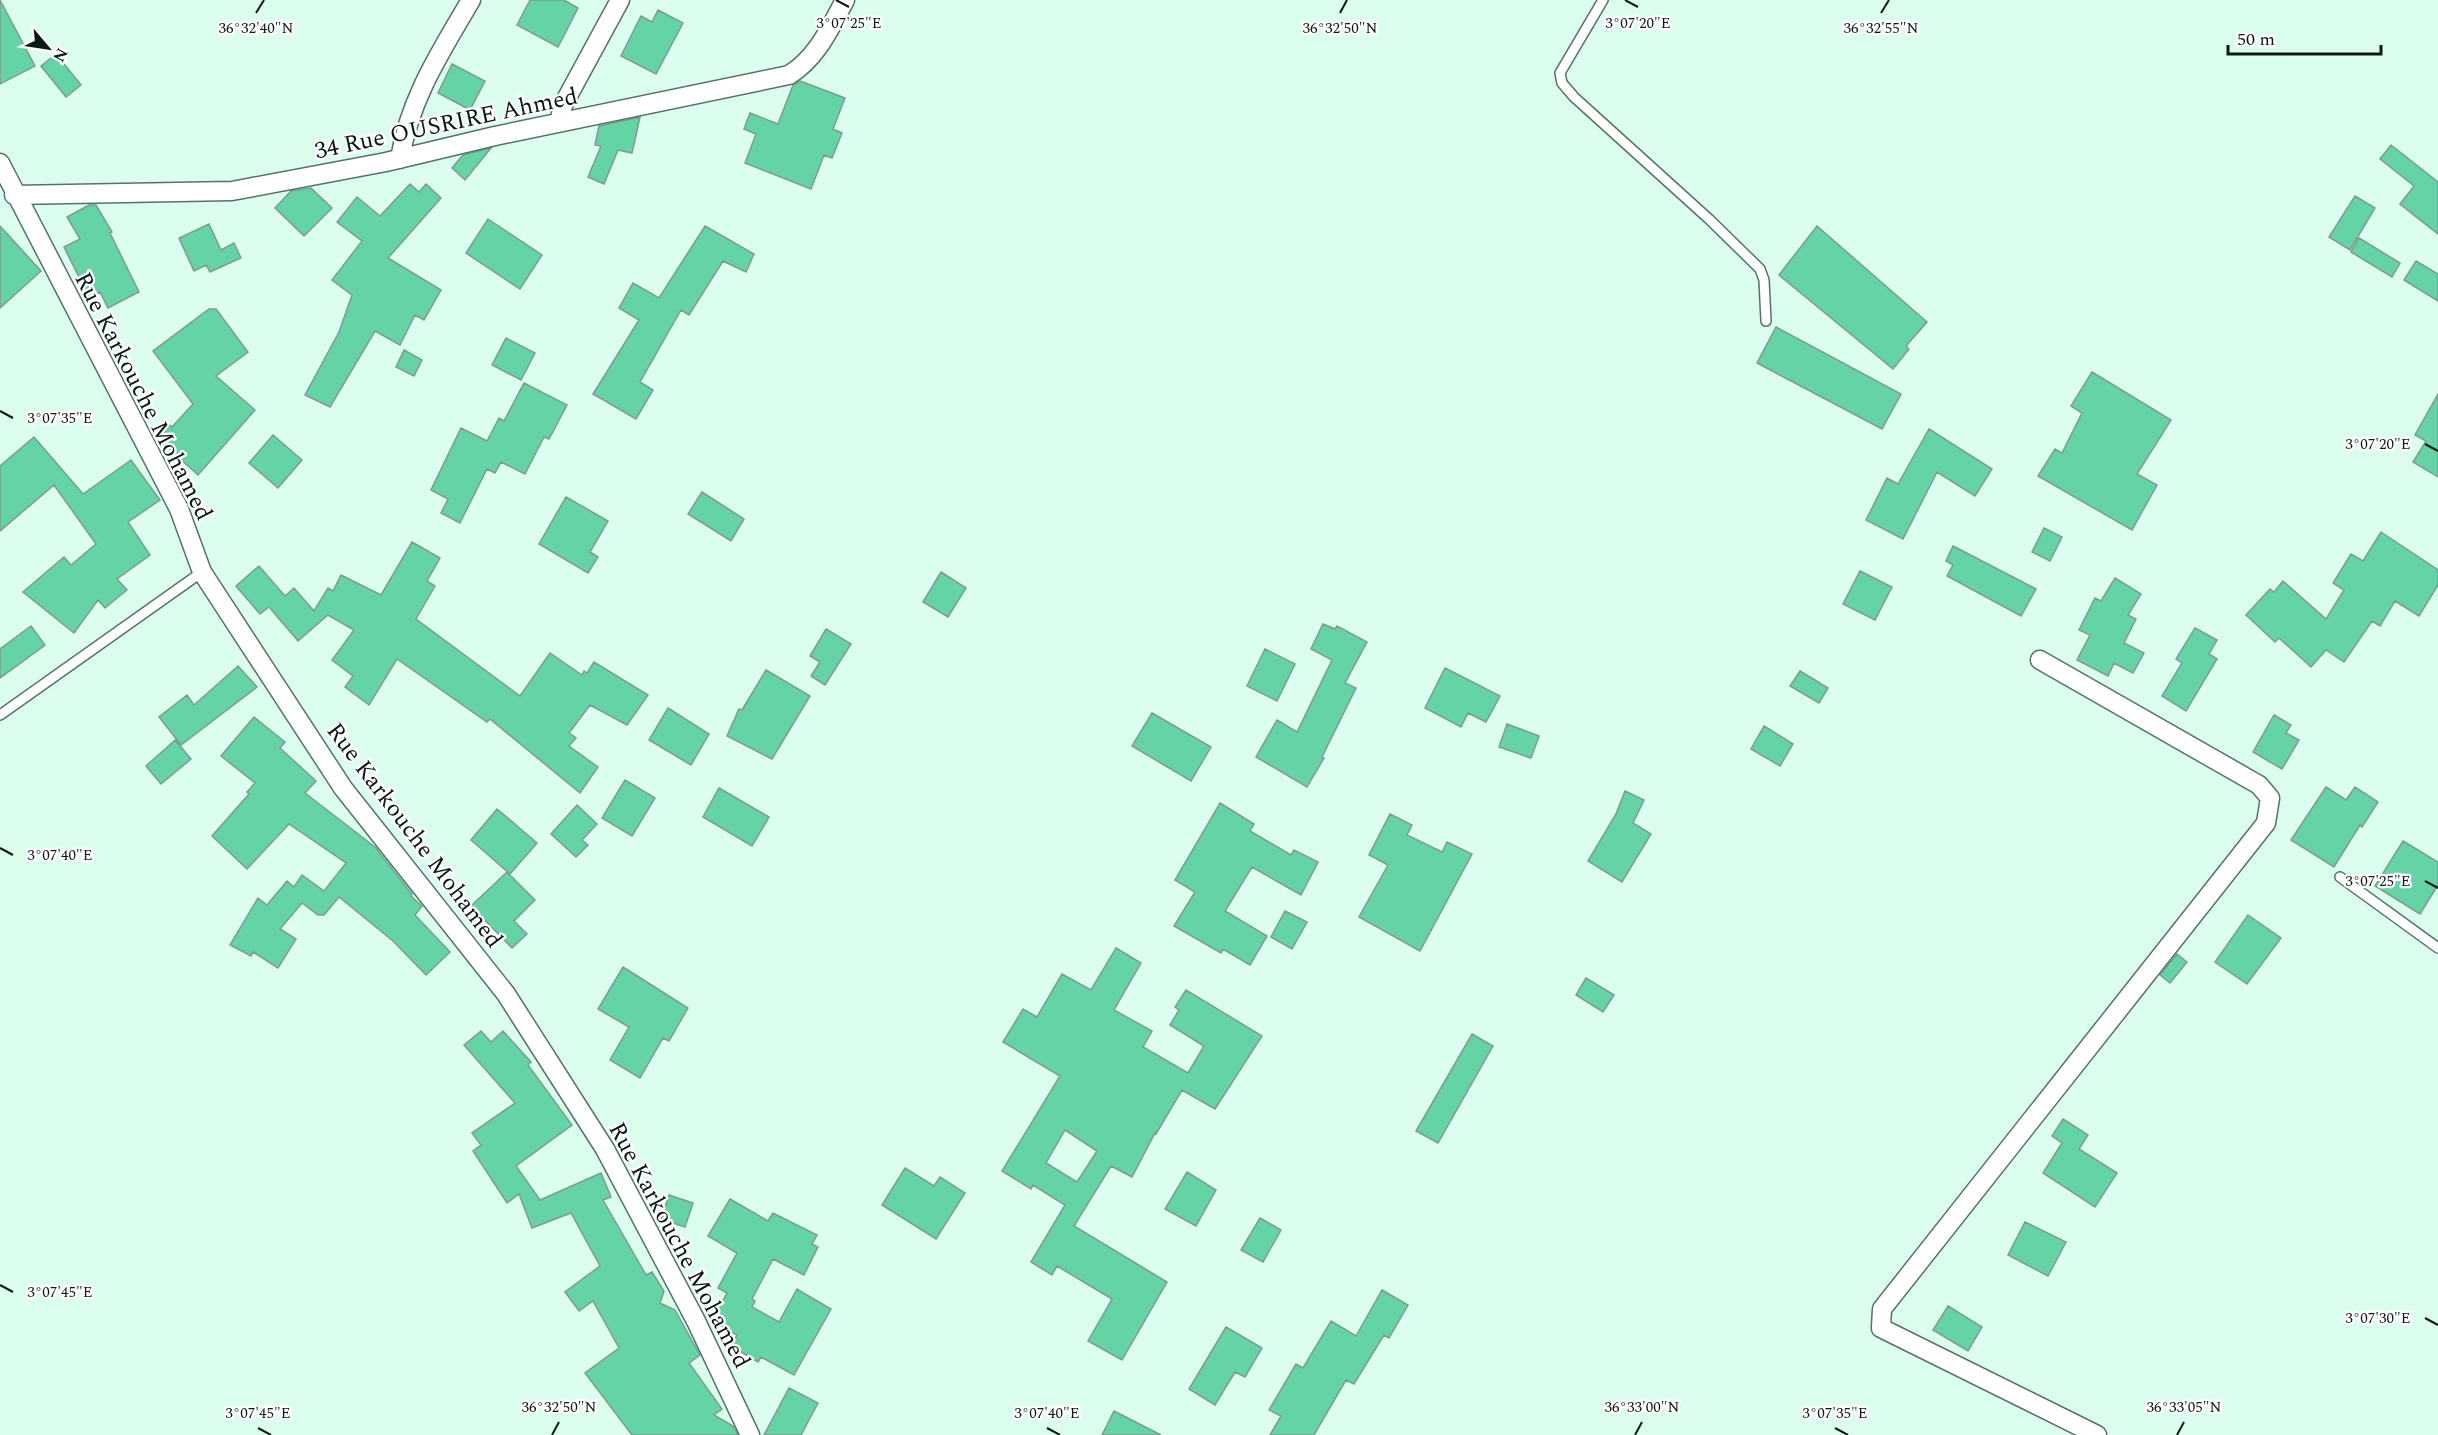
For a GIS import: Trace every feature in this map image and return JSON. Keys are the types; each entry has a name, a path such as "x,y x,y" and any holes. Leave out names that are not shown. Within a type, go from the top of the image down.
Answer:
{"street":[{"path":"400,159 405,127 417,95 471,0"},
{"path":"559,123 563,105 620,0"},
{"name":"34 Rue OUSRIRE Ahmed","path":"15,195 232,191 400,159 789,75 806,65 826,36 844,0"},
{"name":"Rue Karkouche Mohamed","path":"0,163 178,509 202,572 343,788 506,994 605,1149 696,1321 750,1435"},
{"path":"2040,660 2259,785 2270,798 2266,822 1882,1309 1881,1328 2097,1435"}],"lane":[{"path":"1603,0 1560,73 1562,83 1574,97 1710,220 1760,269 1764,280 1766,321"},
{"path":"0,715 202,572"},
{"path":"2340,877 2438,948"}],"building":[{"path":"0,0 35,66 0,84"},
{"path":"530,0 564,0 578,8 558,47 517,25"},
{"path":"658,10 683,23 656,74 621,56 641,16 652,22"},
{"path":"56,54 81,85 66,97 41,66"},
{"path":"452,64 485,81 470,110 438,93"},
{"path":"800,81 845,98 833,129 842,133 832,158 824,155 811,189 745,163 756,134 744,129 750,113 778,124 793,85"},
{"path":"640,117 632,153 618,150 604,184 588,177 601,146 595,145 599,126"},
{"path":"2391,145 2438,182 2438,234 2400,204 2414,186 2380,159"},
{"path":"491,148 465,180 452,168 463,155"},
{"path":"410,184 419,192 426,184 441,198 388,258 441,290 424,320 415,315 400,345 375,331 330,407 305,395 339,332 352,295 332,280 362,241 337,222 357,197 380,216"},
{"path":"311,188 332,208 304,236 275,208 291,191"},
{"path":"2355,196 2375,208 2350,250 2329,237"},
{"path":"89,205 96,205 112,232 110,233 139,292 108,308 100,292 89,297 64,247 80,239 67,217"},
{"path":"488,219 542,255 520,289 466,253"},
{"path":"209,224 221,250 234,243 241,258 210,272 206,265 194,271 179,238"},
{"path":"0,226 41,271 0,308"},
{"path":"705,226 754,254 746,272 723,261 689,315 681,310 640,382 653,390 636,419 593,394 639,320 619,308 633,283 659,298"},
{"path":"1817,226 1927,322 1906,346 1909,349 1893,369 1779,275"},
{"path":"2359,238 2400,263 2392,277 2351,252"},
{"path":"2416,261 2438,274 2438,301 2404,280"},
{"path":"209,309 216,309 248,352 216,376 255,410 198,475 158,439 193,404 153,351"},
{"path":"1776,327 1901,394 1882,429 1757,363"},
{"path":"506,338 535,353 521,380 492,365"},
{"path":"404,350 422,360 414,376 396,367"},
{"path":"2092,372 2171,420 2137,474 2157,485 2132,530 2038,476 2055,449 2062,453 2082,413 2071,406"},
{"path":"524,383 567,405 549,439 544,437 525,474 501,462 495,473 487,469 460,523 441,513 448,499 431,490 461,428 487,441 499,418 504,421"},
{"path":"2438,394 2438,477 2413,462 2426,441 2415,435"},
{"path":"1929,429 1992,469 1975,496 1937,472 1903,539 1866,520 1887,478 1898,484"},
{"path":"273,435 302,460 278,488 249,463"},
{"path":"34,437 83,494 131,460 160,500 128,522 150,555 117,579 127,590 105,608 98,600 74,633 23,592 64,557 71,565 96,544 54,485 0,531 0,466"},
{"path":"702,492 744,519 731,541 688,514"},
{"path":"566,497 608,521 590,552 598,557 588,573 539,544"},
{"path":"2044,528 2062,537 2050,561 2032,552"},
{"path":"2381,532 2438,570 2438,585 2419,616 2395,601 2380,626 2372,621 2344,662 2326,650 2311,667 2279,638 2275,642 2246,615 2270,589 2274,592 2283,581 2326,619 2344,590 2333,583 2351,554 2363,561"},
{"path":"412,542 440,558 427,581 435,586 416,619 520,696 550,653 582,675 584,671 587,673 594,662 648,695 627,725 590,705 569,733 576,738 569,746 598,767 580,793 490,719 487,722 397,659 369,705 345,687 353,676 332,660 354,630 328,615 298,641 269,607 260,614 236,586 259,566 285,596 294,588 314,611 328,588 333,591 341,575 381,595"},
{"path":"1953,546 2036,589 2021,616 1947,576 1953,565 1946,561"},
{"path":"1860,571 1892,587 1875,620 1843,604"},
{"path":"941,572 966,588 948,617 923,602"},
{"path":"2115,578 2141,594 2128,615 2136,619 2124,643 2144,653 2133,673 2114,663 2108,676 2077,660 2090,635 2079,630 2095,598 2101,601"},
{"path":"1323,624 1335,629 1337,626 1367,642 1345,683 1356,688 1322,757 1324,758 1307,787 1256,757 1277,720 1297,732 1332,660 1311,649"},
{"path":"31,626 45,645 0,678 0,649"},
{"path":"2195,628 2217,640 2209,654 2217,659 2186,711 2162,696 2182,663 2176,659"},
{"path":"826,629 851,644 825,685 811,676 820,662 810,656"},
{"path":"1265,649 1295,664 1277,701 1247,686"},
{"path":"238,666 257,687 181,745 159,717 187,695 194,705"},
{"path":"1445,668 1500,696 1486,722 1468,713 1461,727 1425,708"},
{"path":"766,670 810,696 772,759 727,736 739,709 742,710"},
{"path":"1800,671 1828,688 1819,703 1790,686"},
{"path":"668,708 709,734 691,765 649,740"},
{"path":"1152,713 1211,747 1191,781 1132,746"},
{"path":"2274,715 2291,725 2286,733 2299,740 2282,769 2253,752"},
{"path":"254,717 285,742 280,748 316,781 305,793 375,847 412,894 411,896 422,906 415,915 450,952 426,975 393,941 339,897 324,915 318,915 302,903 280,929 296,939 278,968 253,952 251,956 230,945 258,898 267,905 287,881 294,887 302,875 324,891 346,863 289,824 247,869 212,836 249,794 247,792 255,783 221,756"},
{"path":"1507,724 1539,736 1531,758 1499,747"},
{"path":"1764,726 1793,744 1780,766 1751,749"},
{"path":"175,740 191,759 161,784 146,766"},
{"path":"625,780 655,798 632,836 602,818"},
{"path":"2326,787 2346,800 2355,787 2378,802 2362,827 2360,825 2334,867 2291,840"},
{"path":"719,788 769,817 752,846 703,817"},
{"path":"1625,791 1644,800 1633,823 1651,834 1622,882 1588,861 1616,814"},
{"path":"1220,803 1254,824 1250,831 1291,855 1294,850 1318,862 1301,895 1252,867 1225,911 1267,936 1250,965 1223,949 1221,953 1174,926 1195,892 1175,880"},
{"path":"577,805 597,824 582,840 588,845 576,857 551,834"},
{"path":"497,809 537,843 510,874 471,840"},
{"path":"1390,814 1412,825 1407,835 1442,852 1447,842 1472,854 1420,951 1359,917 1388,865 1369,855"},
{"path":"2403,841 2438,862 2438,885 2420,914 2375,886"},
{"path":"507,872 535,900 514,921 527,934 512,948 471,906"},
{"path":"1285,911 1307,922 1292,949 1271,937"},
{"path":"2248,915 2281,938 2247,984 2215,962"},
{"path":"1116,948 1141,963 1114,1010 1152,1031 1143,1047 1188,1073 1204,1046 1170,1025 1179,1010 1175,1007 1186,990 1262,1036 1215,1109 1182,1090 1155,1133 1132,1177 1111,1166 1074,1226 1167,1282 1122,1360 1088,1341 1112,1299 1057,1266 1052,1275 1031,1262 1065,1205 1033,1185 1031,1189 1002,1171 1060,1076 1003,1042 1023,1009 1037,1017 1062,974 1091,990","holes":["1065,1130 1097,1151 1077,1182 1046,1163"]},
{"path":"2177,954 2187,962 2170,983 2160,975"},
{"path":"623,967 688,1008 669,1041 663,1038 640,1078 610,1060 629,1027 598,1009"},
{"path":"1586,978 1614,995 1603,1012 1576,995"},
{"path":"481,1031 491,1042 503,1031 531,1062 528,1065 572,1125 516,1166 540,1200 601,1173 611,1197 603,1200 646,1275 652,1272 664,1291 660,1303 675,1310 700,1355 689,1363 722,1409 714,1415 733,1426 738,1435 632,1435 585,1373 619,1348 593,1301 579,1311 565,1292 600,1266 571,1213 532,1228 519,1194 507,1203 473,1151 481,1145 472,1133 515,1103 464,1045"},
{"path":"1472,1034 1493,1046 1438,1143 1416,1131"},
{"path":"2063,1119 2088,1135 2079,1149 2117,1173 2095,1207 2043,1173 2062,1143 2052,1136"},
{"path":"905,1168 934,1186 940,1177 965,1193 936,1239 882,1205"},
{"path":"1187,1172 1216,1190 1196,1226 1165,1209"},
{"path":"669,1195 693,1203 685,1227 661,1219"},
{"path":"730,1199 768,1221 773,1213 817,1235 812,1244 818,1247 804,1275 773,1259 752,1299 755,1301 752,1307 779,1322 797,1289 831,1309 794,1375 761,1357 758,1362 731,1346 737,1335 712,1321 727,1293 718,1288 737,1253 708,1236"},
{"path":"1260,1218 1281,1230 1263,1262 1241,1250"},
{"path":"2025,1222 2066,1242 2048,1276 2008,1255"},
{"path":"1382,1290 1408,1305 1389,1338 1384,1335 1354,1384 1346,1380 1314,1435 1270,1435 1281,1416 1269,1410 1296,1364 1303,1368 1331,1321 1356,1336"},
{"path":"1948,1306 1982,1327 1968,1351 1933,1330"},
{"path":"1226,1327 1262,1348 1245,1377 1235,1372 1215,1405 1189,1389"},
{"path":"789,1388 818,1403 801,1435 764,1435"},
{"path":"1114,1411 1161,1435 1102,1435"}]}
